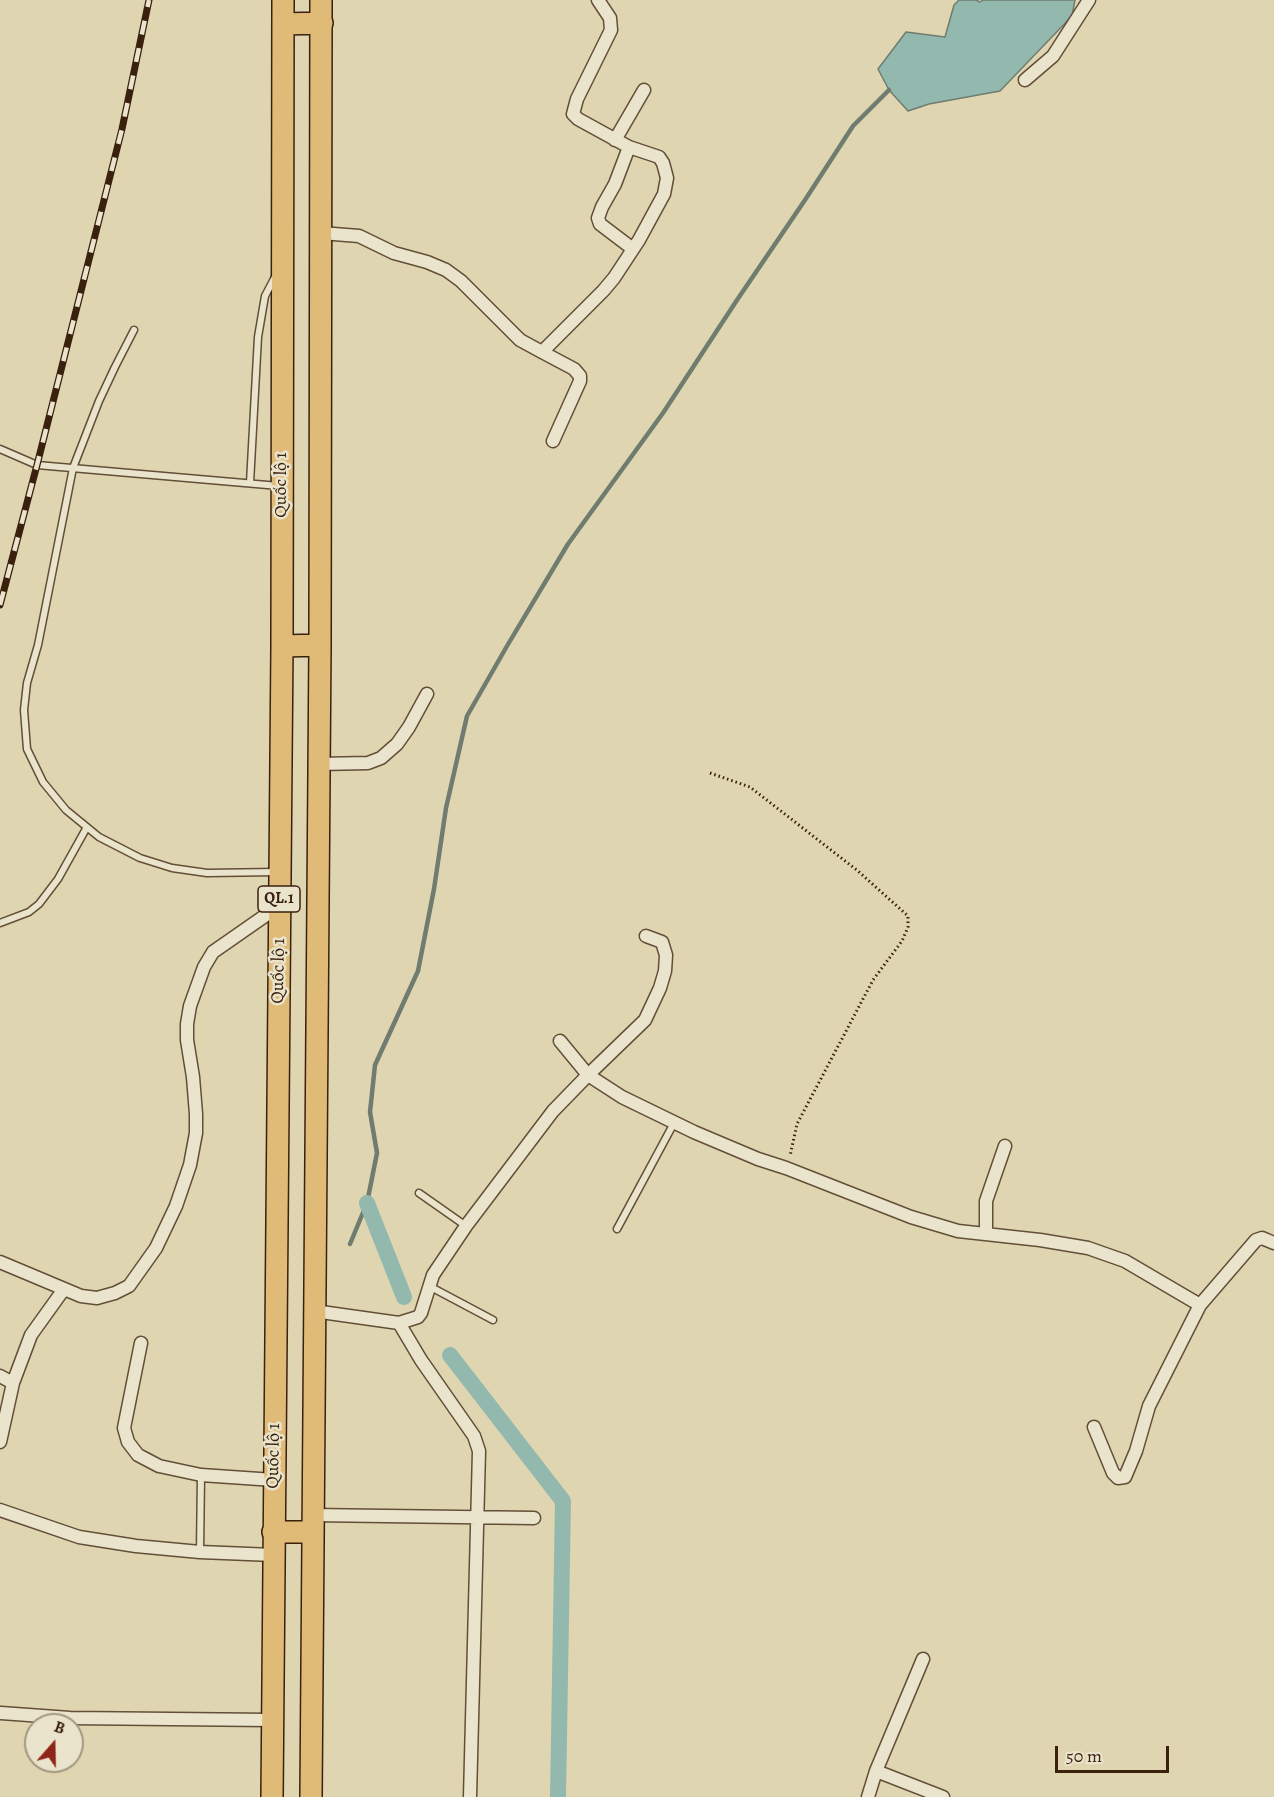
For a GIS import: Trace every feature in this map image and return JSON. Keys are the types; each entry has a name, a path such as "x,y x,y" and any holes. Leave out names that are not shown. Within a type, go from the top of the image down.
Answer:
{"highway":[{"name":"Quốc lộ 1","path":"272,1797 282,646 283,0"},
{"name":"QL.1","path":"311,1797 320,764 321,0"},
{"path":"283,24 321,23"},
{"path":"282,646 320,645"},
{"path":"273,1532 312,1523"}],"street":[{"path":"542,352 603,291 633,249 664,194 667,178 659,157 615,140 573,114 577,99 611,30 610,18 598,0"},
{"path":"1025,80 1053,56 1089,0"},
{"path":"615,140 644,90"},
{"path":"629,147 615,184 598,218 600,224 633,249"},
{"path":"321,233 358,236 394,254 427,262 447,270 520,340 574,369 580,376 580,381 553,441"},
{"path":"320,764 368,763 381,758 397,744 410,727 427,694"},
{"path":"0,1262 81,1296 97,1298 129,1286 156,1248 176,1206 190,1165 196,1133 194,1077 187,1040 189,1015 204,967 213,952 279,906"},
{"path":"314,1311 399,1323 418,1317 439,1266 466,1226 554,1111 645,1020 660,987 665,971 666,955 664,944 660,940 646,936"},
{"path":"560,1041 588,1075 622,1097 674,1123 759,1159 911,1217 958,1231 1040,1240 1093,1250 1125,1261 1200,1305"},
{"path":"986,1234 986,1201 1005,1146"},
{"path":"1094,1427 1113,1473 1118,1478 1125,1477 1136,1451 1149,1406 1200,1305 1256,1240 1262,1238 1274,1243"},
{"path":"0,1442 13,1383 31,1335 64,1289"},
{"path":"399,1323 421,1360 474,1436 479,1451 470,1797"},
{"path":"141,1343 124,1428 128,1442 138,1455 159,1466 201,1475 274,1480"},
{"path":"0,1376 13,1383"},
{"path":"1,1511 79,1537 136,1546 200,1552 273,1555"},
{"path":"312,1523 476,1517 534,1518"},
{"path":"868,1797 876,1771 922,1659"},
{"path":"1,1713 70,1718 272,1719"},
{"path":"876,1771 943,1797"}],"lane":[{"path":"250,483 258,337 264,300 283,265"},
{"path":"134,330 99,401 73,468 38,645 27,683 24,710 27,749 43,782 66,810 99,837 140,858 172,868 207,873 280,872"},
{"path":"0,448 37,465 282,487"},
{"path":"0,923 29,912 39,904 58,879 87,827"},
{"path":"616,1229 674,1123"},
{"path":"419,1193 466,1226"},
{"path":"429,1286 493,1320"},
{"path":"200,1552 201,1475"}],"path":[{"path":"710,773 732,779 757,792 858,871 908,916 908,927 902,941 873,980 797,1124 786,1168"}],"water":[{"path":"959,0 980,2 983,0 1075,0 1072,16 1000,91 929,104 908,111 889,90 878,69 906,32 945,37 954,5"}],"waterway":[{"path":"350,1244 367,1203 377,1153 370,1112 375,1065 418,971 434,889 446,808 467,716 568,544 663,413 853,126 889,90"},
{"path":"367,1203 404,1297"},
{"path":"450,1355 563,1501 558,1797"}],"railway":[{"path":"0,605 122,129 149,0"}]}
